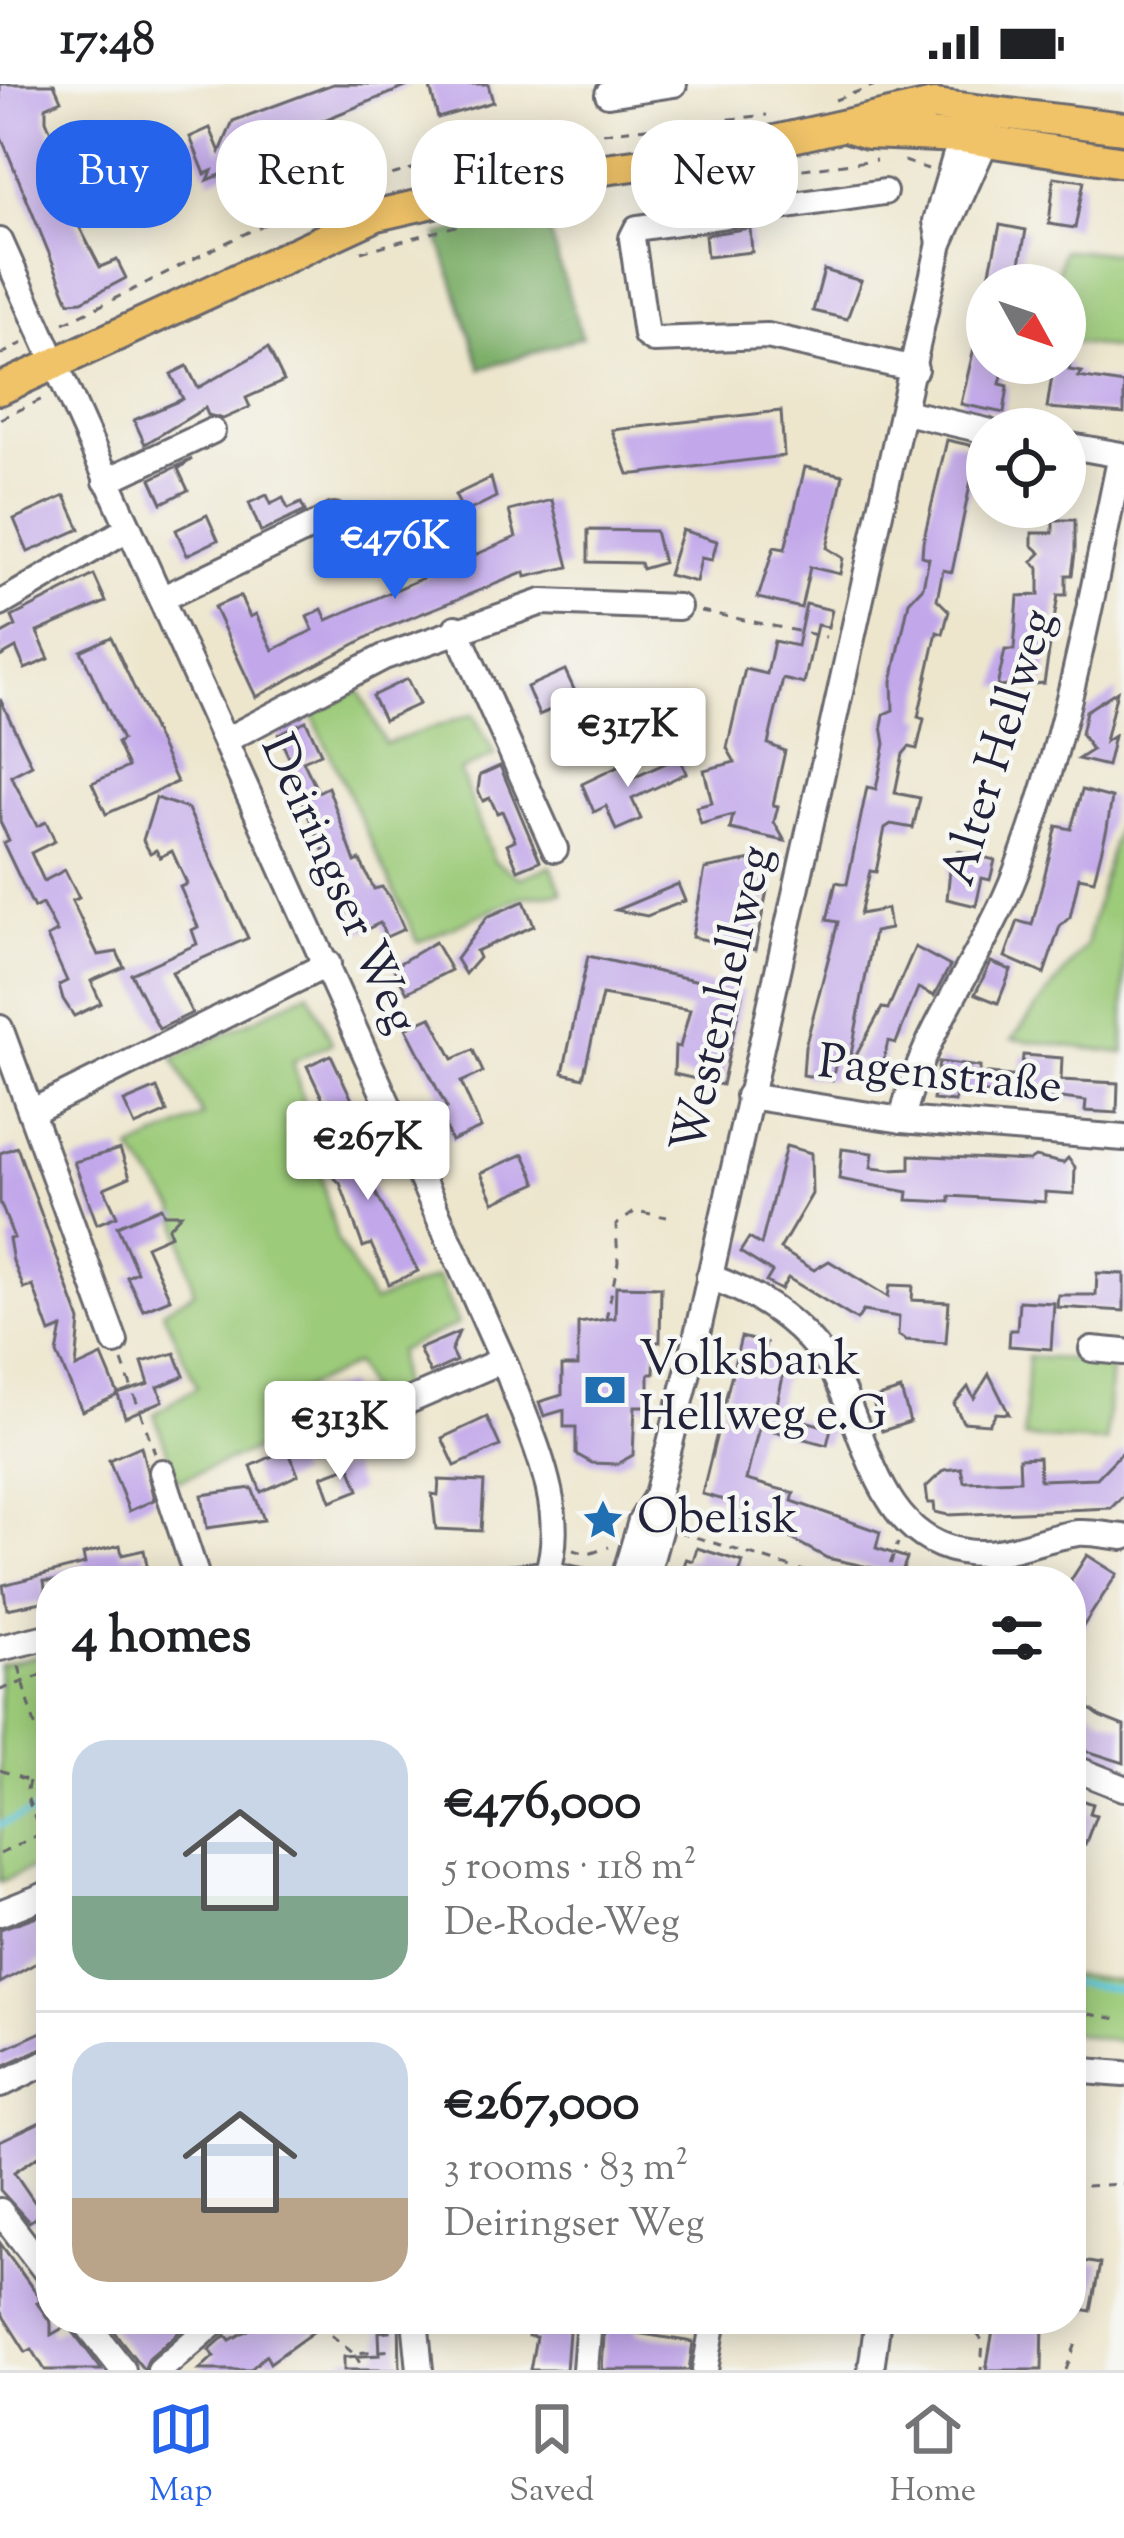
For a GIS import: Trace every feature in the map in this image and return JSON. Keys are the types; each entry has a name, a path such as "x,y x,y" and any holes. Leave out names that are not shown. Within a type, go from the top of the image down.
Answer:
{"main road":[{"path":"849,127 907,84"},
{"path":"983,111 1124,162"},
{"path":"0,389 57,376 377,215 538,178 722,153 849,127 886,112 983,111 1124,128"}],"street":[{"path":"608,94 674,84"},
{"name":"Westenhellweg","path":"940,243 936,220 949,176 983,111"},
{"name":"Westenhellweg","path":"649,1566 660,1527 657,1496 940,243 958,214 983,111"},
{"path":"884,192 634,230 646,335 652,340 767,336 915,369"},
{"name":"Deiringser Weg","path":"0,241 502,1360 555,1512 556,1545 549,1566"},
{"path":"905,412 966,426"},
{"path":"106,481 212,431"},
{"name":"Alter Hellweg","path":"902,1120 913,1070 1015,875 1091,601 1120,454 1086,448"},
{"path":"161,599 334,516"},
{"path":"0,603 129,528"},
{"path":"226,740 384,657 456,628 542,602 677,607"},
{"path":"456,628 555,849"},
{"path":"32,1112 328,964"},
{"path":"0,1028 115,1342"},
{"name":"Pagenstraße","path":"748,1096 902,1120 1124,1138"},
{"path":"709,1277 746,1290 791,1321 831,1369 886,1498 907,1519 957,1551 1011,1553 1079,1533 1124,1538"},
{"path":"1092,1349 1124,1352"},
{"path":"323,1438 502,1360"},
{"path":"162,1472 193,1566"},
{"name":"Westenhellweg","path":"626,1566 640,1521 657,1496"},
{"path":"1086,1773 1124,1788"},
{"path":"0,1913 36,1899"},
{"path":"0,2085 36,2067"},
{"path":"1086,2071 1124,2074"},
{"path":"0,2211 36,2258"},
{"path":"95,2334 123,2370"},
{"path":"160,2370 202,2334"},
{"path":"585,2370 589,2334"},
{"path":"704,2370 711,2334"},
{"path":"871,2370 876,2334"}],"path":[{"path":"798,170 878,160"},
{"path":"898,161 949,176"},
{"path":"344,259 451,228"},
{"path":"0,355 39,334"},
{"path":"0,419 57,376"},
{"path":"677,607 852,642"},
{"path":"606,1318 618,1262 616,1225 636,1210 668,1217"},
{"path":"115,1342 162,1472"},
{"path":"890,1566 907,1519"},
{"path":"660,1527 789,1566"},
{"path":"7,1646 36,1727"},
{"path":"0,1690 36,1676"},
{"path":"1,1771 29,1781 36,1779"},
{"path":"29,1781 36,1819"},
{"path":"0,1855 36,1837"},
{"path":"1086,2014 1124,2020"},
{"path":"1086,2186 1124,2184"},
{"path":"977,2334 983,2341 980,2370"},
{"path":"331,2335 364,2370"},
{"path":"1066,2370 1078,2338"},
{"path":"353,2354 420,2359"}],"green space":[{"path":"467,228 548,228 582,337 481,369 438,235"},
{"path":"1063,250 1124,253 1124,350 1086,344 1086,264 1059,264"},
{"path":"359,690 385,744 473,714 495,755 460,771 494,861 520,878 551,866 562,893 521,897 418,942 312,715"},
{"path":"1124,798 1124,1053 1012,1039 1086,945"},
{"path":"309,992 332,1043 293,1061 337,1240 373,1302 438,1277 458,1324 398,1351 400,1393 374,1405 355,1364 271,1404 284,1438 178,1481 154,1414 197,1387 163,1311 194,1292 175,1208 131,1150 203,1116 174,1059"},
{"path":"1028,1357 1111,1361 1106,1442 1024,1438"},
{"path":"36,1657 36,1866 0,1882 0,1665"},
{"path":"1086,1977 1124,1982 1124,2043 1086,2036"}],"building":[{"path":"0,84 54,84 61,100 46,107 46,120 36,120 36,222 0,134"},
{"path":"333,84 413,84 324,120 236,120"},
{"path":"429,84 488,84 493,102 438,118"},
{"path":"210,128 216,142 216,177 208,180 212,171 205,174 192,136"},
{"path":"1054,177 1084,181 1075,228 1049,224"},
{"path":"1000,225 1026,230 1020,264 992,264"},
{"path":"39,228 80,228 100,267 117,260 126,278 82,301 69,302"},
{"path":"750,228 752,252 707,257 705,235"},
{"path":"824,270 861,281 847,319 813,311"},
{"path":"268,348 284,381 246,398 250,407 223,419 208,415 205,408 145,444 134,420 183,399 171,374 187,366 198,388"},
{"path":"1086,378 1124,384 1124,414 1047,408 1051,384 1086,384"},
{"path":"966,382 1008,386 1005,408 961,404"},
{"path":"781,411 784,456 636,474 628,474 612,430"},
{"path":"947,440 966,444 966,505 952,572 943,570 937,599 949,611 943,634 937,632 918,717 924,719 917,749 909,747 903,754 895,793 920,798 913,828 891,824 885,828 876,872 870,871 860,914 887,909 890,929 874,932 850,1060 837,1057 832,1080 803,1075 805,1047 838,922 827,920 836,882 847,884 867,787 876,789 885,744 884,714 893,710 892,681 909,602 923,587 929,558 922,556"},
{"path":"192,459 178,469 188,490 162,503 151,479"},
{"path":"805,467 843,475 827,548 843,558 840,574 810,567 801,608 758,598 774,547 785,549"},
{"path":"491,478 496,497 464,513 455,495"},
{"path":"267,495 271,504 283,498 288,509 301,503 305,511 261,532 249,503"},
{"path":"65,496 80,529 28,552 14,519"},
{"path":"552,500 569,567 526,577 525,572 383,629 256,697 214,607 240,596 250,617 256,614 273,650 313,630 307,617 322,609 327,620 516,537 509,511"},
{"path":"207,515 218,540 187,555 176,530"},
{"path":"1053,528 1075,528 1075,553 1072,575 1066,575 1066,595 1058,595 1044,683 997,687 1005,650 1014,650 1018,596 1039,595 1039,568 1032,562 1041,553 1032,545 1032,533 1053,533"},
{"path":"588,530 655,531 663,563 642,569 640,563 588,562"},
{"path":"682,530 717,541 712,560 701,558 696,582 668,575"},
{"path":"94,575 106,602 37,632 49,659 25,669 16,648 0,657 0,635 16,626 12,617"},
{"path":"806,604 832,610 828,627 817,625 804,684 783,679 768,744 785,751 773,805 778,806 774,822 785,841 730,829 733,815 701,824 696,807 712,803 704,770 735,762 727,748 745,669 767,674 774,641 797,646"},
{"path":"111,637 177,782 106,814 92,783 128,767 117,743 122,740 81,651"},
{"path":"565,670 578,698 539,715 527,687"},
{"path":"407,679 419,704 384,720 372,696"},
{"path":"1117,691 1105,742 1114,736 1107,766 1078,759 1092,750 1081,734 1086,711"},
{"path":"0,699 32,765 11,776 37,826 46,822 55,841 31,853 44,881 65,870 79,898 72,901 98,955 117,952 124,967 91,981 101,1003 74,1016 63,999 59,985 67,981 47,937 57,932 42,904 34,908 3,843 9,840 0,822"},
{"path":"306,721 321,753 303,761 318,792 328,787 355,862 360,860 374,889 382,887 390,897 404,929 386,937 380,923 361,932 287,769 293,766 278,734"},
{"path":"679,757 686,773 632,799 641,819 616,830 606,806 594,812 582,784 624,764 631,779"},
{"path":"500,766 540,861 518,870 507,844 515,840 502,811 497,813 490,798 483,801 478,790 480,775"},
{"path":"1082,790 1112,798 1107,828 1094,880 1079,877 1070,917 1060,926 1044,974 1005,957 1018,921 1032,925 1057,826 1071,829"},
{"path":"156,798 188,809 248,938 172,972 192,1013 159,1029 131,974 197,944 192,930 198,927 180,887 187,884 172,851 160,857 156,850 150,853 143,840"},
{"path":"958,851 995,860 990,880 982,878 976,906 947,899 951,860 956,861"},
{"path":"774,856 755,950 692,937 705,869"},
{"path":"678,884 685,901 647,916 616,910"},
{"path":"524,901 534,926 476,951 479,958 465,974 456,959 487,917"},
{"path":"435,942 451,970 407,992 393,967"},
{"path":"915,947 950,966 934,996 918,988 896,1043 888,1041 882,1067 853,1061 882,1008 888,1009"},
{"path":"588,956 743,991 722,1085 674,1074 675,1046 680,1047 690,1010 602,995 583,1078 563,1073"},
{"path":"991,962 1011,970 998,1003 975,994"},
{"path":"431,1017 453,1059 473,1050 483,1072 461,1082 481,1128 451,1141 439,1111 447,1108 406,1028"},
{"path":"331,1055 362,1121 347,1130 331,1099 324,1102 307,1066"},
{"path":"1023,1055 1062,1058 1061,1080 1118,1083 1117,1113 1085,1111 1086,1101 1020,1093 956,1093 955,1102 933,1100 939,1062 1021,1077"},
{"path":"157,1088 167,1112 135,1126 124,1102"},
{"path":"357,1126 380,1176 369,1181 418,1271 389,1284 371,1244 363,1247 340,1183 328,1172 332,1162 323,1142"},
{"path":"786,1146 811,1153 812,1194 780,1249 814,1270 829,1261 888,1297 890,1285 913,1286 912,1300 949,1302 946,1343 906,1340 898,1335 899,1317 863,1311 857,1320 788,1278 781,1290 766,1282 772,1272 740,1252 749,1238 761,1245"},
{"path":"17,1147 80,1321 76,1368 102,1356 118,1394 149,1384 142,1362 175,1353 184,1376 158,1387 163,1401 125,1417 118,1395 82,1411 57,1354 62,1328 50,1333 33,1286 24,1289 13,1261 9,1239 14,1238 0,1202 0,1153"},
{"path":"120,1149 130,1177 104,1188 117,1216 97,1224 74,1162"},
{"path":"842,1149 873,1153 871,1168 890,1170 910,1169 910,1155 1029,1161 1035,1157 1063,1163 1068,1158 1075,1167 1074,1194 1045,1192 1045,1202 950,1196 950,1202 907,1200 908,1192 839,1179"},
{"path":"524,1154 537,1183 494,1202 481,1173"},
{"path":"161,1207 164,1214 181,1214 168,1228 171,1235 146,1246 170,1299 143,1310 127,1277 137,1272 117,1226"},
{"path":"1097,1273 1124,1274 1124,1311 1057,1307 1058,1295 1096,1295"},
{"name":"Volksbank Hellweg e.G","path":"616,1286 661,1287 660,1342 655,1342 654,1374 649,1374 649,1406 635,1406 633,1455 617,1464 592,1463 576,1454 576,1427 564,1427 564,1410 544,1416 539,1402 562,1395 562,1366 578,1366 578,1323 615,1318"},
{"path":"1019,1301 1054,1303 1051,1349 1009,1346 1010,1330 1017,1330"},
{"path":"459,1332 451,1351 456,1361 430,1373 419,1349"},
{"path":"741,1337 766,1343 762,1358 786,1363 775,1413 831,1428 827,1445 759,1427 746,1480 794,1493 792,1501 880,1532 876,1548 907,1558 904,1566 864,1566 827,1558 764,1524 733,1516 736,1503 702,1494"},
{"path":"989,1374 1009,1414 996,1413 989,1424 963,1422 954,1404 968,1387 974,1398"},
{"path":"347,1385 350,1394 363,1390 367,1401 309,1429 291,1420 289,1402"},
{"path":"901,1390 910,1422 882,1431 872,1399"},
{"path":"487,1417 500,1446 455,1466 442,1438"},
{"path":"141,1446 154,1500 129,1511 109,1460"},
{"path":"288,1449 298,1475 261,1492 251,1466"},
{"path":"1124,1450 1124,1495 1111,1508 948,1515 935,1512 934,1503 928,1503 926,1487 944,1470 961,1468 964,1482 1020,1480 1019,1458 1039,1457 1040,1480 1097,1478"},
{"path":"350,1466 359,1490 331,1501 322,1476"},
{"path":"439,1480 484,1482 481,1531 436,1529 432,1494 438,1495"},
{"path":"252,1488 264,1520 207,1528 202,1495"},
{"path":"120,1545 122,1555 144,1550 147,1566 77,1566 85,1564 83,1554"},
{"path":"697,1548 743,1562 742,1566 684,1566 686,1559 693,1561"},
{"path":"1087,1555 1117,1574 1086,1622 1086,1566 1080,1566"},
{"path":"36,1577 36,1603 7,1609 3,1585"},
{"path":"1086,1700 1101,1717 1124,1726 1124,1763 1086,1751"},
{"path":"1086,1801 1093,1804 1090,1813 1096,1815 1086,1842"},
{"path":"36,1916 36,1963 0,1983 0,1929"},
{"path":"36,2035 36,2051 0,2067 0,2051"},
{"path":"36,2124 36,2158 14,2172 36,2204 36,2217 29,2222 0,2190 0,2141"},
{"path":"0,2243 36,2293 36,2334 75,2334 102,2370 45,2370 32,2349 26,2352 0,2311"},
{"path":"1086,2262 1100,2264 1091,2311 1086,2310"},
{"path":"116,2334 177,2334 149,2358 144,2370"},
{"path":"241,2334 310,2334 270,2363 266,2355 250,2370 199,2370 214,2356 209,2350 226,2335 230,2340"},
{"path":"379,2334 399,2334 400,2370 344,2370 344,2357 380,2355"},
{"path":"569,2334 566,2370 530,2370 536,2337 528,2336"},
{"path":"604,2334 693,2342 689,2370 602,2370"},
{"path":"992,2334 1043,2334 1042,2370 986,2370"}],"waterway":[{"path":"0,1825 36,1811"},
{"path":"1086,1985 1124,1990"}],"place":[{"name":"Volksbank Hellweg e.G","path":"605,1390"},
{"name":"Obelisk","path":"603,1520"}]}
